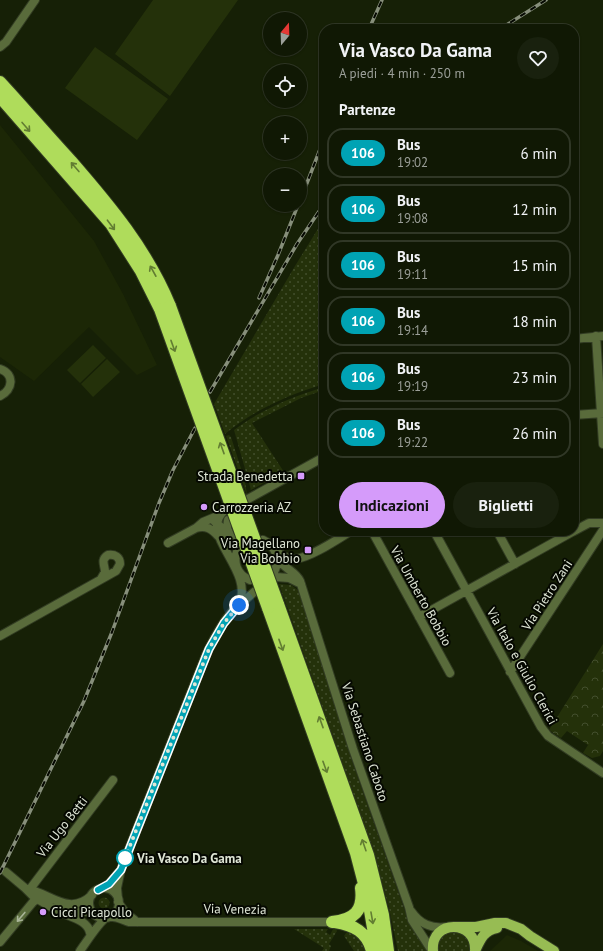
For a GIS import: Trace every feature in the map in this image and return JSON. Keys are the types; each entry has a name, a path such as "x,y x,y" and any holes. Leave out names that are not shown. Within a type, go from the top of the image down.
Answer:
{"highway":[{"path":"0,82 117,215 150,265 273,606 346,823 365,884 377,951"},
{"path":"0,97 91,200 116,231 165,307"},
{"path":"273,606 351,807 371,868 385,902 395,951"},
{"path":"332,922 344,920 355,915 359,910 362,900 360,882 350,847 346,823"},
{"path":"371,868 382,915 388,951"},
{"path":"332,922 348,925 359,930 367,938 372,951"}],"main road":[{"path":"433,951 434,941 442,930 453,927 478,927 495,923 503,923 519,928 532,938 554,951"},
{"path":"453,927 465,930 470,934 474,940 475,951"},
{"path":"475,951 483,935 493,929 505,928 532,938"}],"street":[{"path":"0,47 6,42 35,0"},
{"path":"579,338 600,336 603,444"},
{"path":"0,369 8,374 11,384 9,390 0,396"},
{"path":"579,415 602,413"},
{"path":"248,499 319,460"},
{"path":"168,543 196,528 204,521 215,517 224,511 217,522 216,529 219,537 237,569 244,577 250,580"},
{"path":"204,521 217,522 227,536 234,539 227,530 228,520"},
{"path":"579,528 589,523 603,523"},
{"path":"196,528 210,528 219,537"},
{"name":"Via Pietro Zani","path":"510,672 603,530"},
{"path":"263,540 281,554 289,558 297,558 306,556 342,536"},
{"name":"Via Umberto Bobbio","path":"375,536 450,673"},
{"name":"Via Italo e Giulio Clerici","path":"437,536 541,727 548,736 602,770"},
{"path":"499,536 515,564"},
{"path":"419,617 515,564 556,536"},
{"name":"Via Sebastiano Caboto","path":"273,548 282,564 298,577 301,584 352,745 409,906 412,920 433,951"},
{"path":"238,549 235,559 242,587 239,605"},
{"path":"277,556 275,574 289,578 301,584"},
{"path":"0,636 101,579"},
{"path":"80,951 89,936 102,921 115,912 118,901 117,888 121,870 209,649 224,623 239,605 254,592"},
{"name":"Via Ugo Betti","path":"28,888 113,780"},
{"path":"0,942 37,899 43,899 54,904 70,907 85,900 109,884 121,870"},
{"name":"Via Venezia","path":"6,872 28,888 63,903 77,903"},
{"name":"Via Venezia","path":"28,888 30,894 49,907 61,910 93,913 102,918 119,918 129,922 332,922"},
{"path":"89,936 93,913 89,903 95,892 108,889 114,893 125,912 137,922"},
{"name":"Via Sebastiano Caboto","path":"409,906 418,919 425,924 437,928 453,927"},
{"path":"49,907 84,923 88,927 89,936"}],"shaded area":[{"path":"0,125 94,241 123,294 157,365 137,375 89,327 34,381 0,357"},
{"path":"507,935 521,941 538,951 490,951"}],"green space":[{"path":"153,0 238,0 170,96 115,54"},
{"path":"95,47 168,99 137,140 65,88"},
{"path":"319,227 319,386 272,404 236,425 225,434 214,404"},
{"path":"93,345 106,358 80,383 67,370"},
{"path":"107,359 120,372 93,397 81,384"},
{"path":"319,389 319,392 301,398 252,423 284,472 251,490 234,430 265,410"},
{"path":"229,435 231,437 245,481 247,495 226,436"},
{"path":"279,584 291,585 299,591 353,764 407,917 429,951 398,951 389,908 374,853"},
{"path":"603,644 603,751 600,756 592,758 583,753 588,745 567,731 561,738 549,730"},
{"path":"102,898 106,898 108,899 108,907 102,908 99,905 99,901"},
{"path":"294,929 328,929 326,932 330,935 333,929 336,929 337,931 329,944 331,946 329,951 322,951 324,948"},
{"path":"453,931 468,940 470,951 438,951 441,938"},
{"path":"346,933 354,933 363,940 366,951 354,951 344,936"}],"tunnel":[{"path":"0,868 6,872"}],"railway":[{"path":"371,24 382,0"},
{"path":"508,24 546,0"},
{"path":"307,183 319,152"},
{"path":"210,392 297,244 319,211"},
{"path":"259,298 295,212"},
{"path":"0,873 84,701 112,632 159,503 173,470 195,428"}],"bus line":[{"name":"106","path":"98,890 109,884 121,870 209,649 224,623 239,605"}],"place":[{"name":"Strada Benedetta","path":"301,476"},
{"name":"Carrozzeria AZ","path":"204,507"},
{"name":"Via Magellano Via Bobbio","path":"308,550"},
{"name":"Via Vasco Da Gama","path":"125,858"},
{"name":"Cicci Picapollo","path":"43,912"}],"route":[{"path":"125,858 209,649 224,623 239,605"}]}
